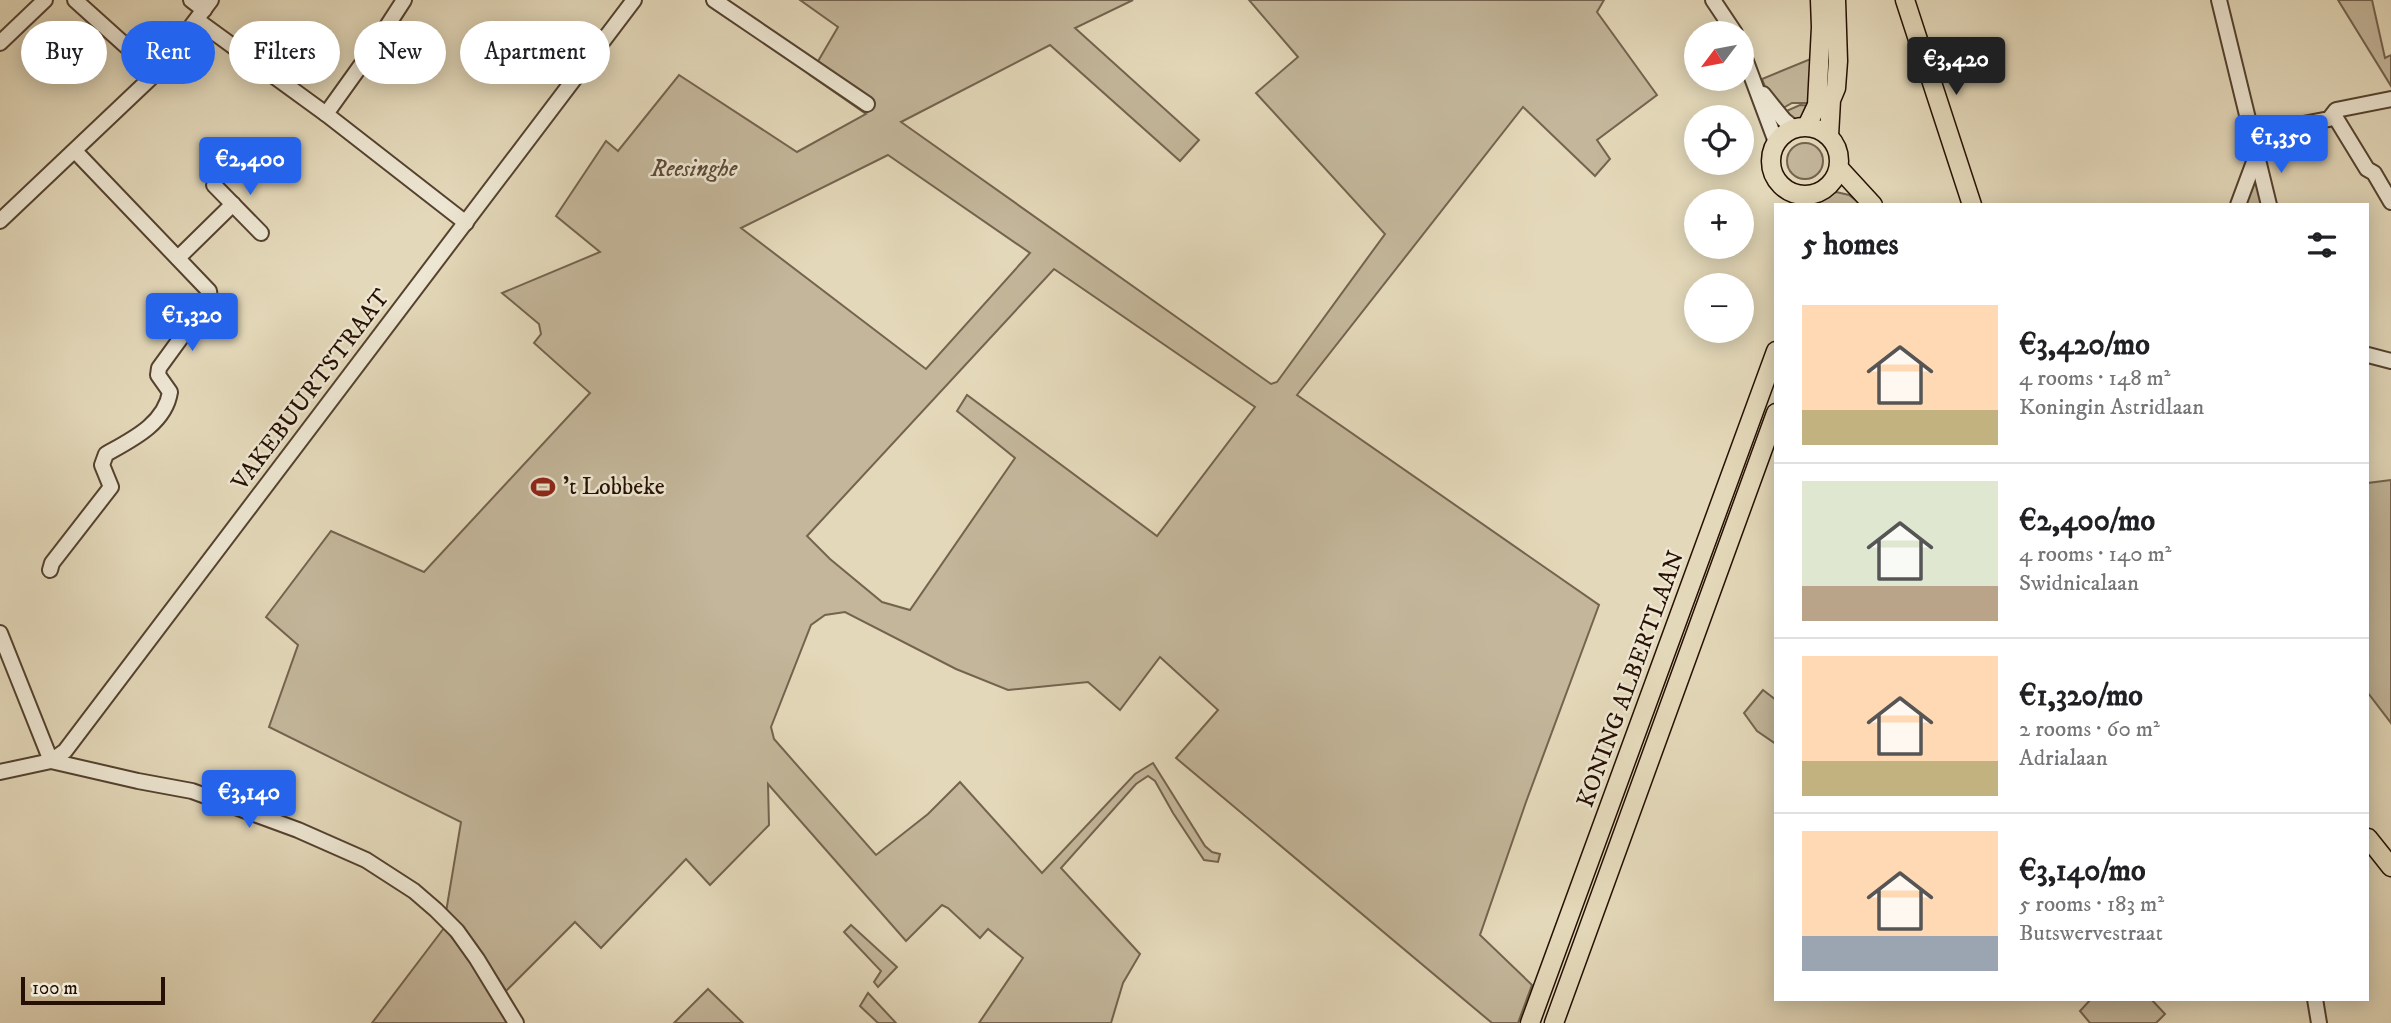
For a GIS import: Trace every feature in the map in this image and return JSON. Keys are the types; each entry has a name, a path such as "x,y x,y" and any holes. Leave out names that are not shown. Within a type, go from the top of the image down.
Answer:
{"main road":[{"path":"1820,0 1821,27 1815,114 1776,142 1772,150 1771,168 1779,184 1796,199 1802,195 1850,191 1868,203"},
{"path":"1829,136 1831,100 1836,88 1838,61 1836,0"},
{"path":"1905,0 1971,203"},
{"path":"1800,127 1815,128 1829,136 1838,152 1839,168 1869,203"},
{"path":"1821,194 1839,168"},
{"name":"KONING ALBERTLAAN","path":"1530,1023 1774,356"},
{"name":"KONING ALBERTLAAN","path":"1554,1023 1774,418"},
{"path":"2369,839 2391,867"}],"street":[{"path":"0,43 45,0"},
{"path":"75,0 121,41"},
{"path":"191,0 326,114 466,223"},
{"path":"326,114 404,0"},
{"name":"VAKEBUURTSTRAAT","path":"51,761 65,751 635,0"},
{"path":"715,0 867,104"},
{"path":"1713,0 1727,21"},
{"path":"2219,0 2269,203"},
{"path":"1755,81 1784,120 1800,127"},
{"path":"1755,81 1776,142"},
{"path":"0,221 145,84"},
{"path":"2253,134 2329,118 2336,110 2391,99"},
{"path":"2334,115 2391,202"},
{"path":"50,570 52,563 111,487 102,464 106,454 141,435 169,402 170,392 158,374 159,368 210,298 209,291 75,151"},
{"path":"2239,203 2257,154"},
{"path":"214,185 261,233"},
{"path":"178,258 233,204"},
{"path":"2369,355 2391,361"},
{"path":"0,634 51,761"},
{"path":"0,772 51,761 192,791 309,834 366,860 414,891 457,932 484,969 516,1023"},
{"path":"2315,1001 2319,1023"}],"green space":[{"name":"Reesinghe","path":"800,0 1133,0 1075,28 1199,140 1180,161 1050,45 901,122 1271,384 1277,382 1385,234 1256,93 1298,57 1249,0 1604,0 1597,12 1657,95 1597,140 1610,159 1595,176 1523,107 1297,395 1599,605 1480,935 1532,985 1518,1023 1492,1023 1176,758 1218,710 1160,657 1120,710 1088,682 1008,690 956,669 845,612 825,615 811,625 771,727 774,739 876,855 928,814 960,782 1042,873 1135,774 1153,763 1205,846 1220,854 1218,862 1204,860 1155,781 1148,776 1136,784 1061,868 1140,954 1123,983 1111,1023 979,1023 1023,958 988,929 980,938 942,905 906,941 768,784 769,825 710,885 686,859 601,948 575,922 506,991 477,946 446,912 461,822 269,727 298,645 266,617 331,531 424,572 590,393 534,343 541,334 539,324 502,293 600,252 556,216 606,141 618,151 679,75 797,152 866,114 810,75 838,27","holes":["888,155 1030,253 926,369 741,228","1054,269 1255,407 1157,536 967,395 957,411 1015,458 910,610 882,602 807,536"]},
{"path":"2338,0 2372,0 2385,58 2391,55 2391,86"},
{"path":"1813,58 1811,103 1792,103 1783,108 1766,89 1762,79"},
{"path":"1800,105 1815,106 1803,120 1794,122 1784,112"},
{"path":"1805,143 1818,148 1823,161 1818,174 1805,179 1792,174 1787,161 1792,148"},
{"path":"2256,178 2262,203 2245,203 2253,179"},
{"path":"1836,192 1849,195 1859,203 1819,203 1825,195"},
{"path":"2391,480 2391,723 2369,694 2369,483"},
{"path":"1763,690 1774,698 1774,743 1757,731 1744,713"},
{"path":"851,925 897,967 878,987 874,982 881,971 844,932"},
{"path":"444,928 465,952 509,1023 372,1023"},
{"path":"708,989 743,1023 674,1023"},
{"path":"868,993 896,1023 878,1023 860,1006"},
{"path":"2089,1001 2153,1001 2165,1014 2156,1023 2090,1023 2080,1011"}],"waterway":[{"path":"0,765 17,761"}],"place":[{"name":"'t Lobbeke","path":"543,487"}]}
